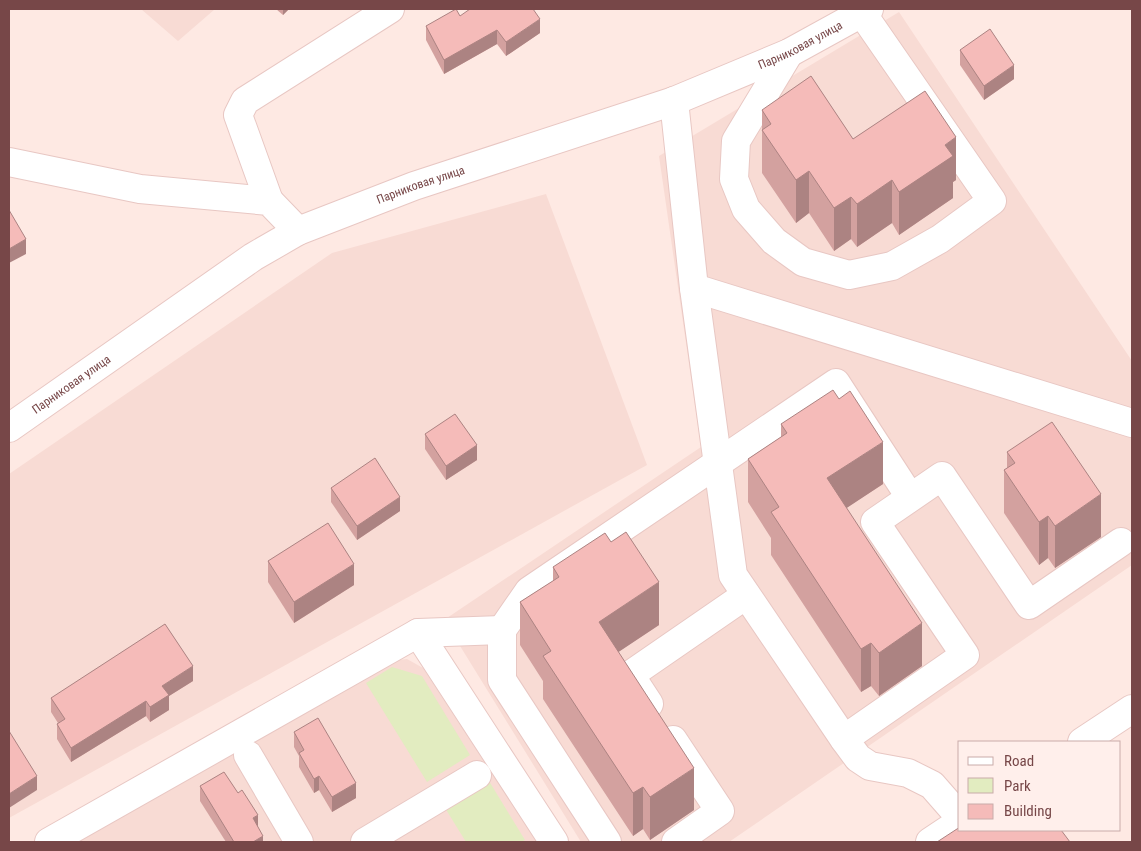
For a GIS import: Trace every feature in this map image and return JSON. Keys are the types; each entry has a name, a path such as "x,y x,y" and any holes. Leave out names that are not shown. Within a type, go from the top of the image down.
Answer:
{"street":[{"path":"298,231 270,201 238,115 245,101 390,9"},
{"path":"789,53 736,141 734,179 746,209 774,241 803,262 849,275 892,266 940,239 992,201 865,11"},
{"name":"Парниковая улица","path":"9,428 253,257 298,231 414,186 674,101 789,53 865,11"},
{"path":"674,101 694,288 733,575 858,758 870,766 908,773 932,785 958,815"},
{"path":"9,162 140,189 270,201"},
{"path":"694,288 1132,423"},
{"path":"607,842 502,680 502,630 529,592 836,383 910,497"},
{"path":"844,739 965,654 875,522 910,497 942,476 1029,606 1121,542"},
{"path":"676,842 720,812 630,675 746,595"},
{"path":"49,842 418,633 502,630"},
{"path":"418,633 554,842"},
{"path":"1084,741 1132,709"},
{"path":"248,755 299,842"},
{"path":"366,842 477,775"},
{"path":"930,842 958,823"}],"shaded area":[{"path":"141,9 215,9 178,41"},
{"path":"899,12 1132,361 1132,565 729,842 581,842 444,620 701,447 659,156"},
{"path":"546,194 647,465 9,818 9,474 332,253"},
{"path":"407,659 423,668 537,842 54,842 389,661"}],"green space":[{"path":"392,667 422,676 470,755 427,782 366,683"},
{"path":"489,781 525,840 521,842 466,842 445,808"}],"building":[{"path":"456,9 460,16 470,9 533,9 540,19 506,42 497,30 444,60 426,26"},
{"path":"990,29 1014,65 984,86 960,50"},
{"path":"811,76 853,139 925,91 956,137 945,145 953,156 899,192 892,180 857,204 851,197 834,208 809,171 796,180 762,130 771,124 762,110"},
{"path":"9,210 26,239 9,249"},
{"path":"833,390 839,399 850,391 883,442 827,478 922,623 879,653 871,643 861,649 771,512 779,507 748,459 787,433 781,424"},
{"path":"455,414 477,445 446,466 425,434"},
{"path":"1052,422 1101,494 1055,526 1048,516 1039,522 1004,470 1015,463 1007,452"},
{"path":"375,458 400,497 357,526 331,488"},
{"path":"328,523 354,564 294,602 268,561"},
{"path":"626,532 659,582 599,622 694,768 650,797 643,787 633,793 543,656 551,651 520,602 559,577 553,567 605,533 611,542"},
{"path":"165,624 193,666 162,686 169,695 150,707 146,701 71,748 57,724 65,719 51,698"},
{"path":"318,718 356,783 332,797 319,776 314,779 299,753 304,750 294,732"},
{"path":"9,731 37,776 9,794"},
{"path":"224,772 238,793 242,790 258,815 253,818 263,836 253,842 234,842 200,786"},
{"path":"958,828 958,831 1062,831 1070,842 937,842"}]}
